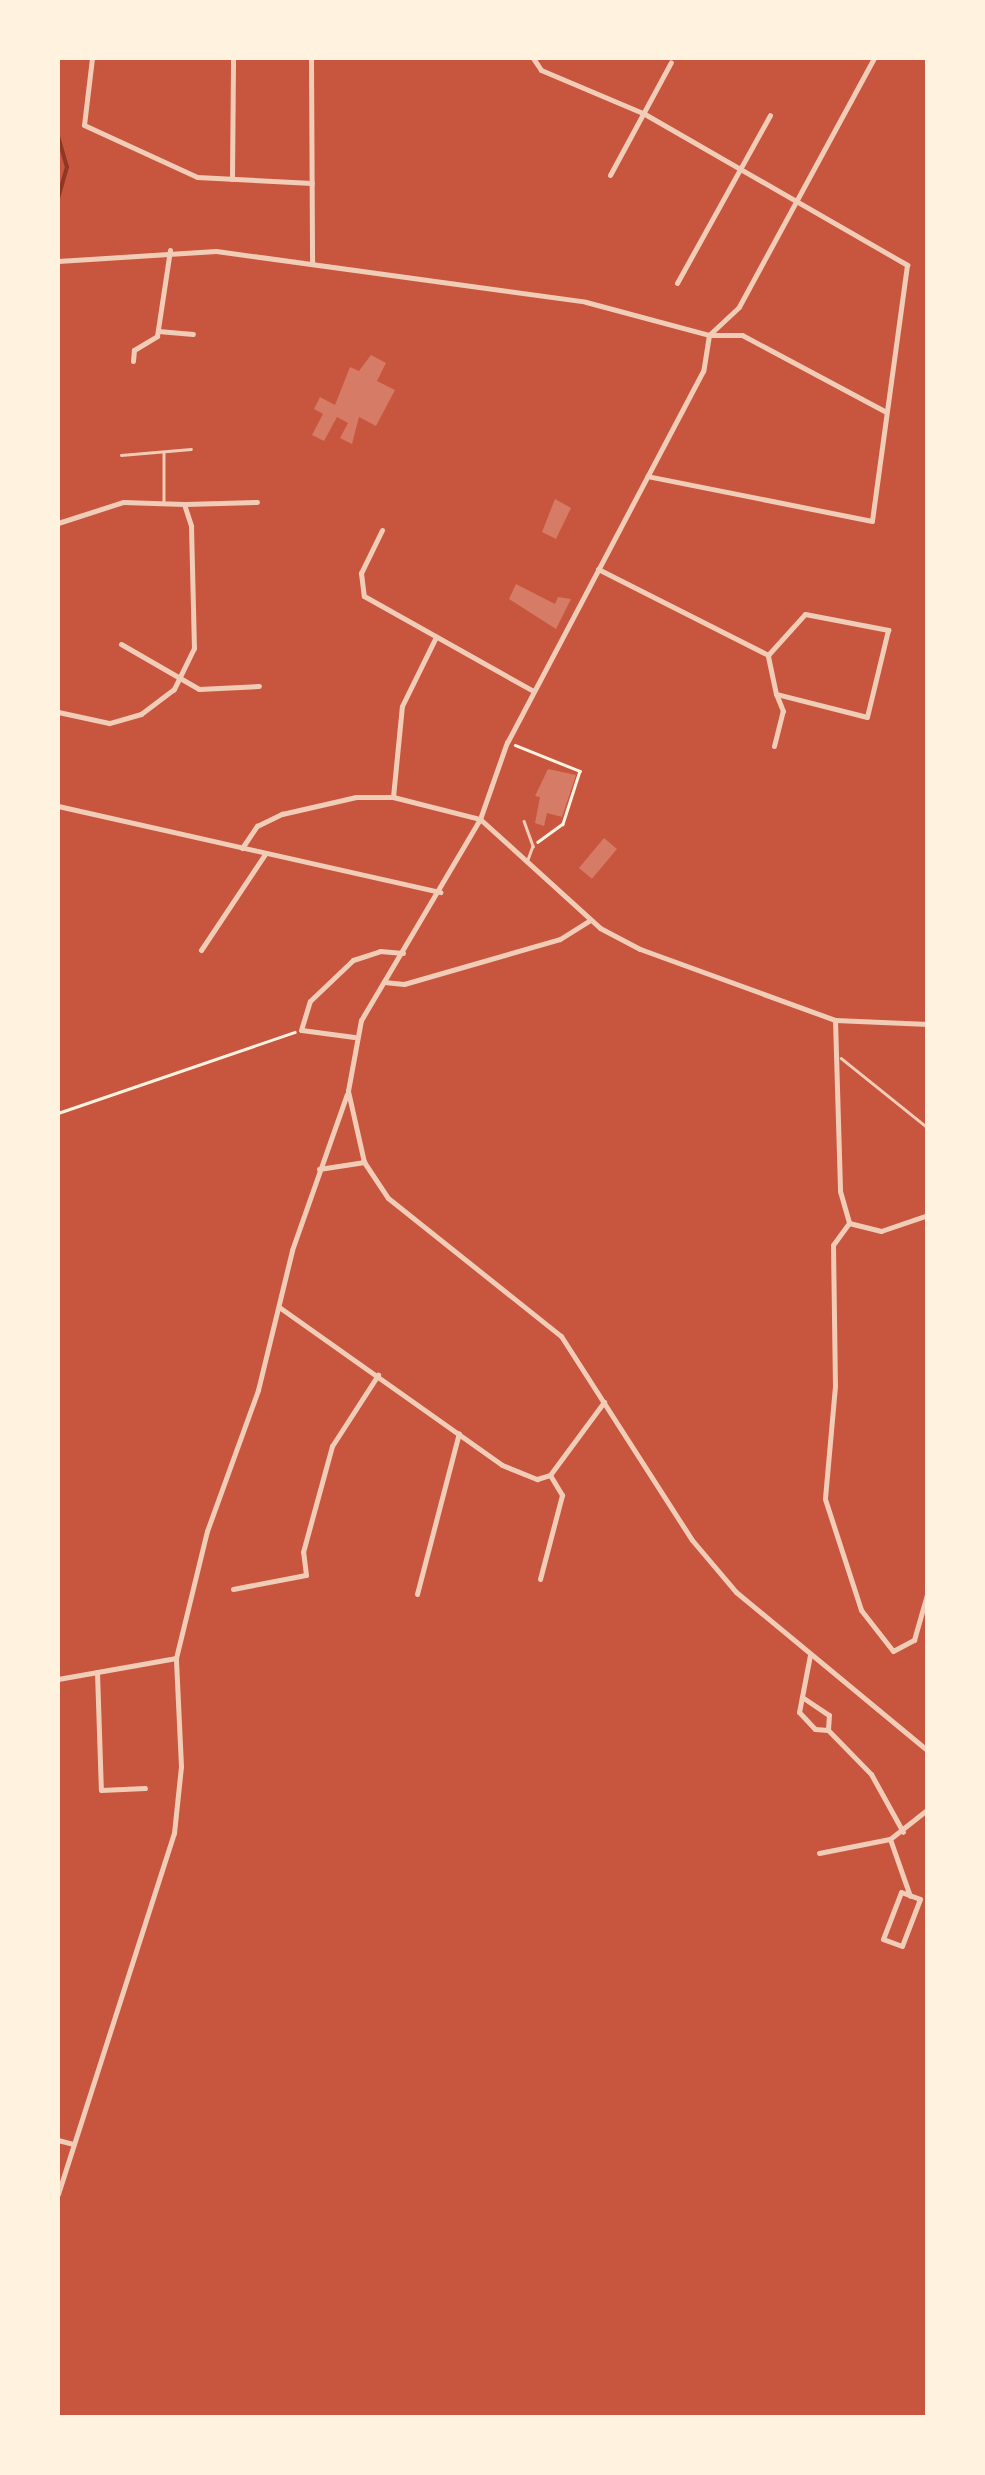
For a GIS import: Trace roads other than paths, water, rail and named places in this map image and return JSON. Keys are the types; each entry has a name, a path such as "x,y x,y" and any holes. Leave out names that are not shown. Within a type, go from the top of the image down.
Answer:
{"street":[{"path":"92,58 84,124 197,177 312,183"},
{"path":"232,178 233,58"},
{"path":"311,58 312,263"},
{"path":"534,58 541,70 582,92 643,113 738,172 907,265 872,521 647,476"},
{"path":"58,2194 174,1832 181,1766 176,1658 208,1531 258,1390 316,1171 348,1091 354,1038 480,819 507,742 703,371 709,336 739,308 874,58"},
{"path":"610,175 671,62"},
{"path":"678,283 770,116"},
{"path":"58,261 170,250 312,263 586,302 709,336 742,335 888,413"},
{"path":"132,361 134,350 158,331 170,250"},
{"path":"158,331 193,334"},
{"path":"58,523 108,505 164,500 184,504 257,502"},
{"path":"58,712 96,722 125,720 164,699 181,679 194,648 191,526 184,504"},
{"path":"382,530 361,573 364,596 533,691"},
{"path":"598,569 768,656"},
{"path":"768,656 805,614 888,630 866,717 776,694"},
{"path":"393,797 402,706 435,639"},
{"path":"121,644 199,689 259,686"},
{"path":"768,656 783,711 774,746"},
{"path":"242,848 257,826 282,814 356,797 393,797 480,819 592,920 640,949 835,1020 928,1024"},
{"path":"58,806 440,892"},
{"path":"201,950 265,854"},
{"path":"384,982 404,984 560,939 592,920"},
{"path":"354,1038 301,1030 310,1002 336,970 380,951 403,953"},
{"path":"835,1020 841,1058 840,1191 849,1223 834,1246 835,1386 825,1499 861,1610 893,1651 914,1640 928,1591"},
{"path":"348,1091 364,1162 404,1215 512,1292 562,1336 706,1558 810,1655 928,1752"},
{"path":"316,1171 364,1162"},
{"path":"849,1223 882,1231 927,1216"},
{"path":"279,1307 516,1473 536,1479 550,1475 604,1402"},
{"path":"233,1589 306,1575 303,1552 332,1446 378,1374"},
{"path":"417,1594 459,1434"},
{"path":"540,1579 562,1495 550,1475"},
{"path":"810,1655 800,1712 816,1729 828,1730 870,1774 903,1832"},
{"path":"58,1679 176,1658"},
{"path":"97,1672 101,1790 145,1788"},
{"path":"802,1697 829,1715 828,1730"},
{"path":"819,1853 890,1839 928,1808"},
{"path":"890,1839 910,1896"},
{"path":"900,1892 910,1896 920,1899 902,1946 882,1939 900,1892"},
{"path":"58,2140 73,2144"}],"lane":[{"path":"121,455 192,449"},
{"path":"164,452 164,500"},
{"path":"524,821 533,846 528,862"},
{"path":"841,1058 928,1128"}],"waterway":[{"path":"58,136 67,167 58,199"}]}
